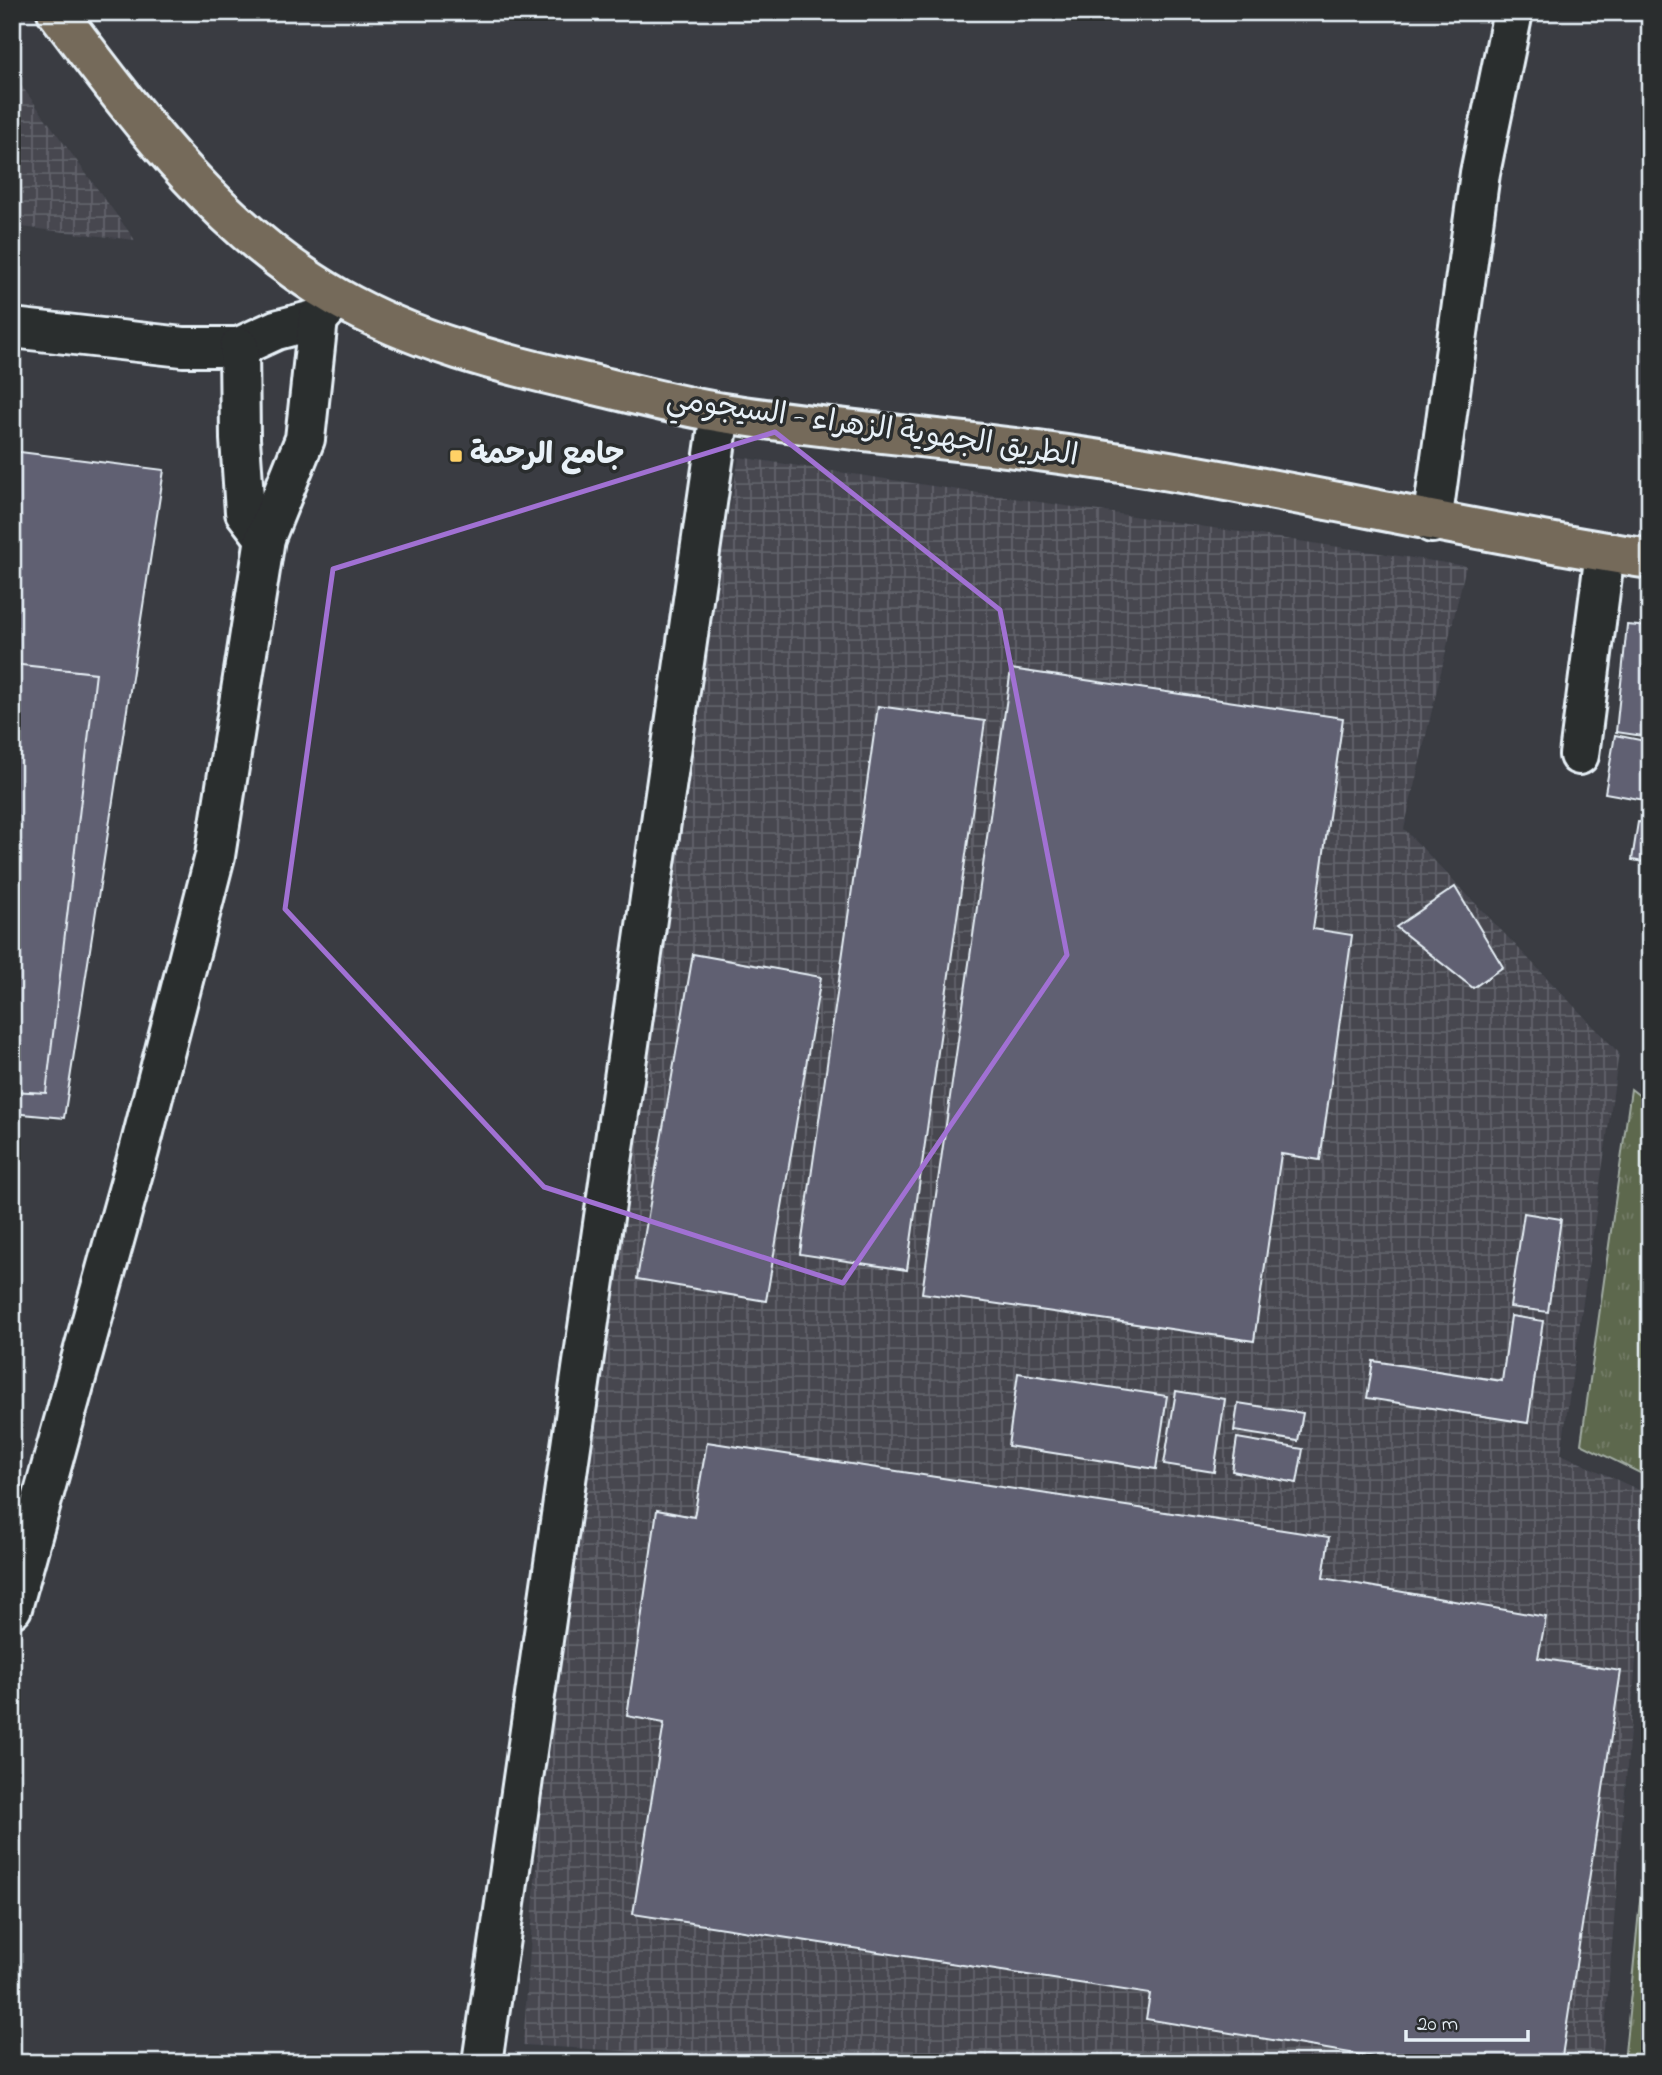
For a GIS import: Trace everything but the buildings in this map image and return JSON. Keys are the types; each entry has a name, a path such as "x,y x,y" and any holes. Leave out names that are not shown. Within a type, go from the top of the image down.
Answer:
{"main road":[{"name":"الطريق الجهوية الزهراء - السيجومي","path":"57,12 162,148 212,201 288,264 328,308 392,323 499,364 720,413 1047,452 1224,481 1433,523 1650,559"}],"street":[{"path":"1433,523 1480,173 1513,12"},
{"path":"12,328 183,347 239,348 328,308"},
{"path":"12,1608 107,1268 215,856 265,538 305,439 328,308"},
{"path":"239,348 240,439 245,512 265,538"},
{"path":"482,2063 720,413"},
{"path":"1579,755 1605,552"}],"highlighted area":[{"path":"775,432 1000,610 1067,955 843,1283 544,1187 285,909 333,569"}],"shaded area":[{"path":"12,73 135,240 12,226"},
{"path":"739,457 1466,566 1404,829 1619,1053 1561,1454 1650,1495 1602,2063 819,2063 523,2045 573,1365"}],"green space":[{"path":"1631,1089 1650,1104 1650,1478 1581,1444"},
{"path":"1650,1799 1650,2063 1624,2063"}],"place":[{"name":"جامع الرحمة","path":"456,456"}]}
